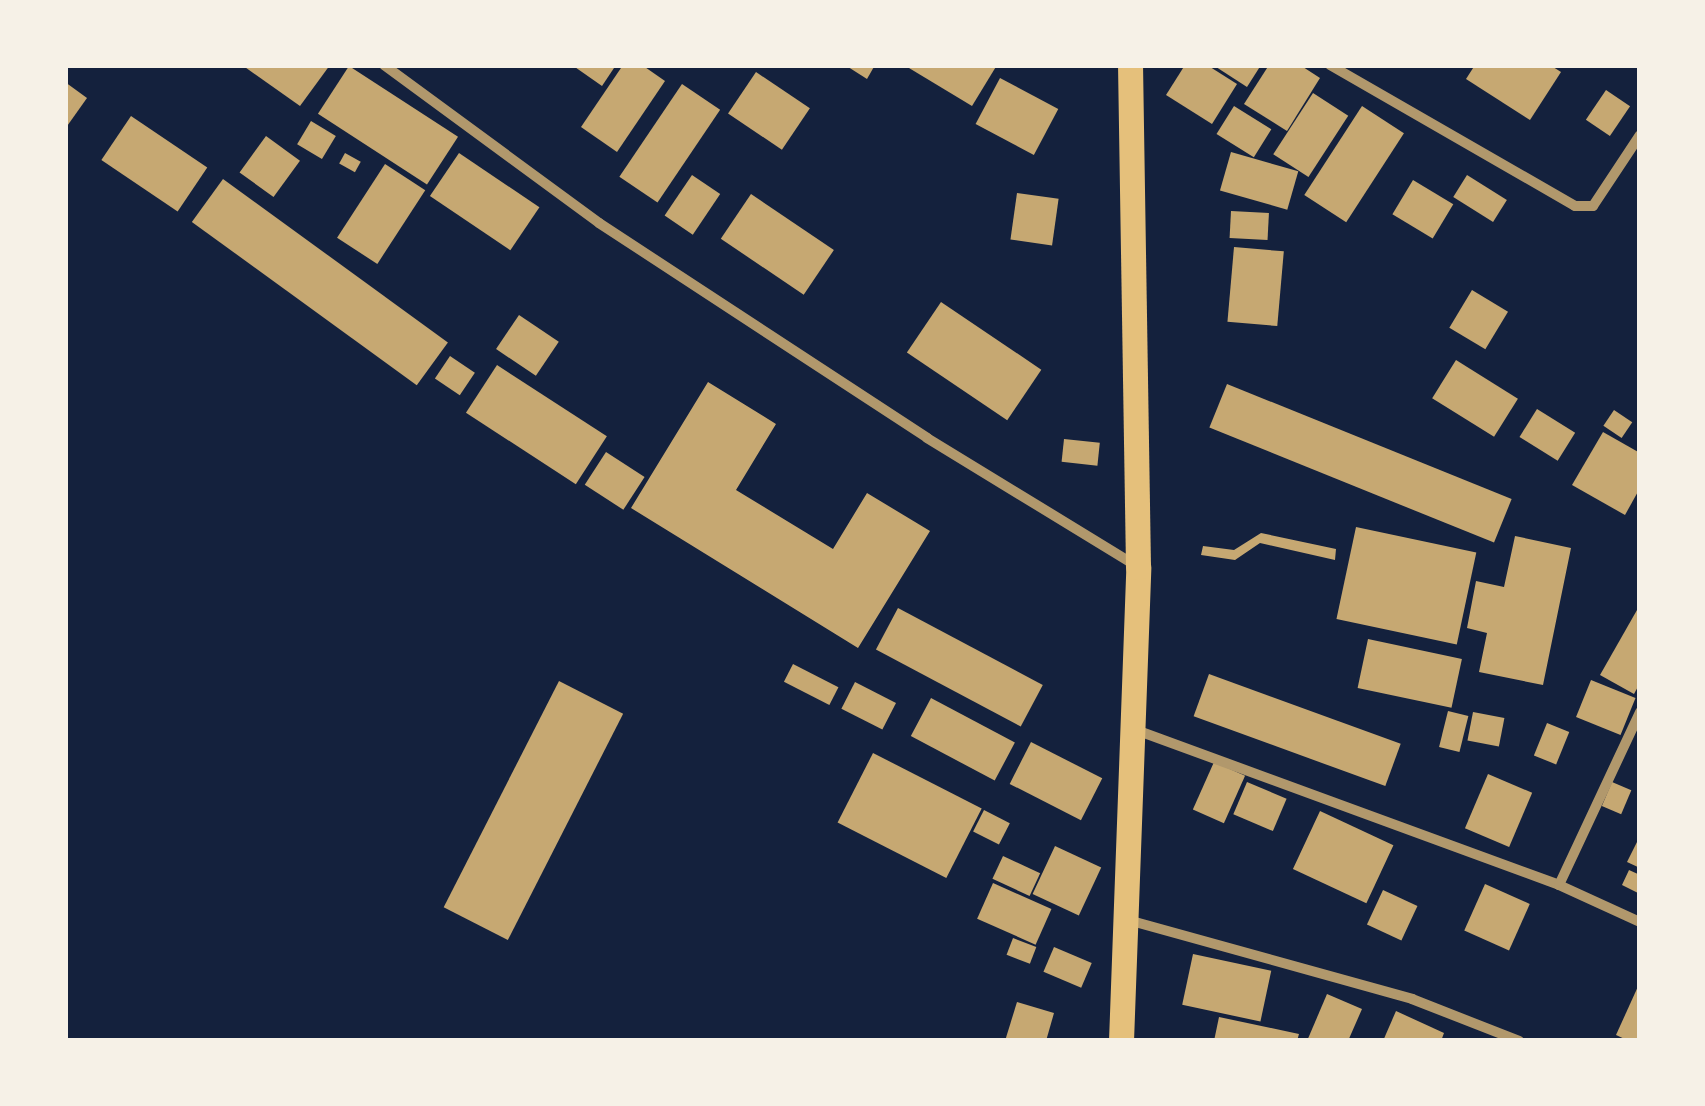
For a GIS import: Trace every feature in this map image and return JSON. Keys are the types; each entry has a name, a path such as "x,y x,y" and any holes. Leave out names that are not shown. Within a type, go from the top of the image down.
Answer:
{"main road":[{"path":"1121,1041 1138,567 1130,65"}],"street":[{"path":"384,65 599,223 927,438 1138,567"},
{"path":"1330,65 1575,206 1593,206 1640,136"},
{"path":"1559,885 1640,712"},
{"path":"1130,728 1559,885 1640,922"},
{"path":"1127,919 1412,998 1519,1041"}],"building":[{"path":"242,65 330,65 300,106"},
{"path":"572,65 616,65 602,86"},
{"path":"623,65 642,65 665,81 617,152 581,127"},
{"path":"845,65 875,65 867,79"},
{"path":"904,65 997,65 972,106"},
{"path":"1185,65 1207,65 1237,84 1212,124 1166,95"},
{"path":"1213,65 1261,65 1247,87"},
{"path":"1269,65 1300,65 1320,78 1287,131 1244,104"},
{"path":"1475,65 1550,65 1561,72 1530,120 1466,79"},
{"path":"349,66 458,137 427,185 318,114"},
{"path":"756,72 810,108 782,150 728,113"},
{"path":"1000,78 1058,109 1034,155 976,124"},
{"path":"65,82 87,98 65,129"},
{"path":"682,84 720,110 658,203 619,177"},
{"path":"1606,90 1630,106 1610,136 1586,120"},
{"path":"1313,93 1348,116 1308,177 1273,154"},
{"path":"1234,106 1271,129 1254,157 1217,134"},
{"path":"1362,106 1404,133 1346,222 1304,195"},
{"path":"131,116 207,167 178,211 101,160"},
{"path":"311,121 336,136 322,159 297,144"},
{"path":"266,136 300,161 274,197 240,172"},
{"path":"1231,152 1298,171 1287,210 1220,190"},
{"path":"345,153 361,162 355,172 339,163"},
{"path":"459,153 539,207 510,250 430,196"},
{"path":"385,164 425,190 377,264 337,238"},
{"path":"692,175 720,194 693,235 665,216"},
{"path":"1467,175 1507,200 1493,222 1453,197"},
{"path":"223,179 448,342 417,385 192,222"},
{"path":"1413,180 1453,204 1433,238 1392,214"},
{"path":"1017,193 1059,199 1052,245 1010,240"},
{"path":"751,194 834,250 804,295 721,239"},
{"path":"1231,211 1269,213 1268,240 1230,238"},
{"path":"1234,247 1284,251 1277,326 1227,322"},
{"path":"1472,290 1508,312 1485,349 1449,328"},
{"path":"941,302 1041,370 1007,420 907,353"},
{"path":"519,315 559,342 536,376 496,349"},
{"path":"450,356 475,373 460,395 435,378"},
{"path":"1456,360 1518,399 1494,437 1432,398"},
{"path":"497,365 607,436 576,484 466,413"},
{"path":"708,382 776,424 736,490 833,549 867,493 930,531 858,648 631,508"},
{"path":"1227,384 1512,499 1494,543 1209,428"},
{"path":"1537,409 1575,433 1558,461 1520,437"},
{"path":"1614,410 1632,422 1622,438 1603,426"},
{"path":"1603,432 1640,453 1640,488 1625,515 1572,485"},
{"path":"1064,439 1100,443 1097,466 1062,462"},
{"path":"606,452 645,477 623,510 585,485"},
{"path":"1356,527 1476,553 1457,645 1336,619"},
{"path":"1261,533 1336,549 1335,560 1260,543 1235,560 1201,555 1203,546 1234,550"},
{"path":"1515,536 1571,548 1543,685 1479,672 1487,633 1467,628 1476,581 1504,587"},
{"path":"898,608 1043,685 1021,726 876,649"},
{"path":"1637,610 1640,683 1634,694 1600,675"},
{"path":"1368,639 1462,659 1452,708 1358,688"},
{"path":"793,664 838,687 829,705 784,682"},
{"path":"1209,674 1401,744 1385,786 1194,716"},
{"path":"1591,680 1636,698 1621,735 1576,717"},
{"path":"559,681 623,714 508,940 444,907"},
{"path":"855,682 896,703 882,730 841,709"},
{"path":"931,698 1015,743 995,781 911,736"},
{"path":"1448,711 1468,716 1459,752 1439,747"},
{"path":"1473,712 1504,718 1499,747 1467,740"},
{"path":"1547,723 1569,732 1556,764 1534,755"},
{"path":"1031,742 1102,778 1081,820 1010,784"},
{"path":"873,753 982,808 946,878 838,822"},
{"path":"1214,762 1245,776 1224,823 1193,810"},
{"path":"1488,774 1532,793 1509,847 1465,828"},
{"path":"1247,782 1287,799 1273,831 1233,814"},
{"path":"1612,782 1631,790 1621,814 1602,806"},
{"path":"984,810 1010,823 999,845 973,831"},
{"path":"1320,811 1393,845 1366,903 1293,869"},
{"path":"1640,836 1640,868 1627,862"},
{"path":"1055,846 1101,868 1079,916 1033,894"},
{"path":"1003,856 1040,873 1030,896 992,879"},
{"path":"1629,870 1640,875 1640,894 1622,885"},
{"path":"993,883 1051,909 1036,945 977,919"},
{"path":"1485,884 1530,904 1509,951 1464,931"},
{"path":"1383,890 1417,906 1401,940 1367,924"},
{"path":"1013,938 1036,947 1030,964 1007,955"},
{"path":"1054,947 1092,963 1081,988 1043,972"},
{"path":"1193,954 1271,971 1260,1021 1182,1005"},
{"path":"1640,982 1640,1041 1629,1041 1616,1035"},
{"path":"1327,994 1362,1009 1348,1041 1307,1041"},
{"path":"1017,1002 1054,1013 1046,1041 1005,1041"},
{"path":"1396,1011 1444,1033 1441,1041 1383,1041"},
{"path":"1219,1017 1299,1034 1297,1041 1214,1041"}]}
